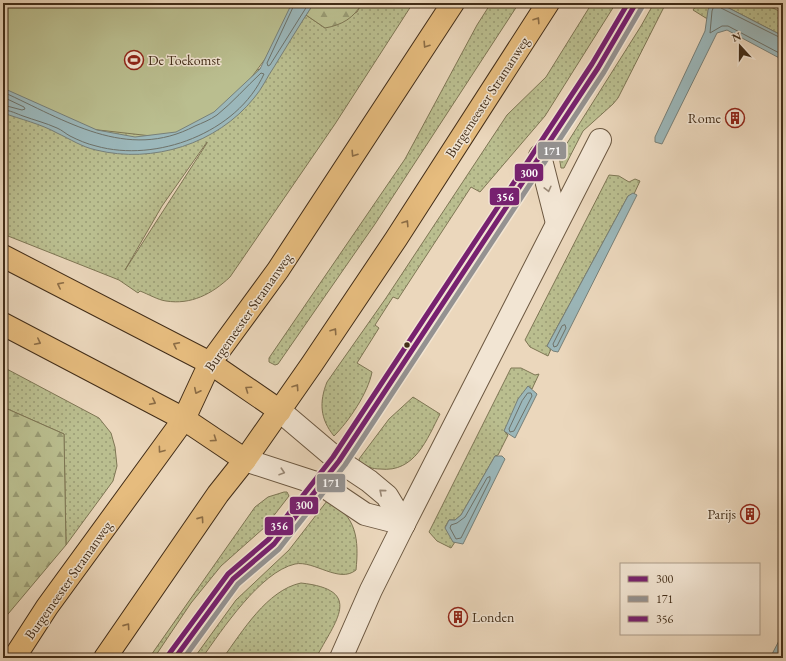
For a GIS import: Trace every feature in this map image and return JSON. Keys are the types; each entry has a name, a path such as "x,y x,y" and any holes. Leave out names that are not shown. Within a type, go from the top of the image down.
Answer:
{"main road":[{"name":"Burgemeester Stramanweg","path":"14,658 47,607 184,418 210,363 278,270 453,3"},
{"name":"Burgemeester Stramanweg","path":"105,658 218,494 245,460 280,411 396,238 548,3"},
{"path":"3,256 210,363 280,411"},
{"path":"3,324 184,418 245,460"}],"street":[{"path":"341,658 371,590 404,524 600,140"},
{"path":"540,156 557,223"},
{"path":"280,411 339,461 369,481 386,496 404,524"},
{"path":"245,460 322,485 365,514 404,524"}],"green space":[{"path":"3,3 241,75 260,69 296,30 306,15 325,28 357,12 362,3 413,3 335,124 230,277 201,297 192,300 175,302 156,298 140,291 138,293 119,280 3,234","holes":["207,143 125,270 162,206"]},
{"name":"De Toekomst","path":"3,3 301,3 291,24 228,109 169,138 81,128 3,96"},
{"path":"314,3 362,3 355,13 347,20 337,25 325,28 306,15"},
{"path":"491,3 519,3 375,224 278,364 275,365 269,362 269,358 405,159 477,25"},
{"path":"592,3 616,3 545,116 480,192 471,187 398,299 393,297 375,325 379,328 357,363 372,372 370,380 352,415 334,436 329,430 322,410 324,389 327,382 386,298 507,115 546,77"},
{"path":"654,3 666,3 618,98 583,131 564,168 561,168 559,156"},
{"path":"698,3 763,3 783,13 783,36 721,4 709,20 693,10"},
{"path":"609,175 619,176 629,182 635,179 640,181 634,194 628,196 547,346 551,349 548,356 530,347 525,340"},
{"path":"3,367 99,418 111,433 115,447 117,466 113,481 66,545 64,434 3,407"},
{"path":"511,368 521,368 535,375 539,374 532,389 528,386 504,431 508,435 498,455 495,456 461,515 455,520 449,520 445,527 455,542 451,548 437,541 429,532"},
{"path":"413,397 440,414 425,443 418,452 411,460 402,466 392,469 372,468 360,462 359,459 389,419"},
{"path":"3,407 64,434 66,545 3,620"},
{"path":"287,492 289,496 265,527 221,566 191,603 154,658 149,658 255,507 268,497"},
{"path":"327,501 345,513 354,530 357,549 356,570 349,574 342,574 302,564 295,564 282,569 255,590 231,618 202,658 194,658 236,600 289,550"},
{"path":"301,583 321,587 333,592 339,600 340,609 336,620 316,658 223,658 256,613 266,603 289,587"}],"water":[{"path":"292,3 314,3 257,94 239,114 222,128 203,138 182,146 161,152 140,154 118,154 96,150 81,145 44,127 3,113 3,88 97,130 135,137 176,132 214,112 260,69"},
{"path":"711,3 721,4 783,36 783,60 727,30 717,33 662,144 655,142 655,137 705,31 708,10"},
{"path":"633,193 637,195 558,352 553,351 547,346 628,196"},
{"path":"528,386 537,394 515,438 504,431 518,399"},
{"path":"495,456 502,456 505,459 463,544 453,542 445,528 449,520 455,520 461,515"},
{"path":"783,633 783,658 770,658"}],"transit line":[{"name":"356","path":"169,654 228,574 269,539 333,457 592,64 628,3"},
{"name":"300","path":"175,658 233,579 274,544 339,461 598,68 636,3"},
{"name":"171","path":"184,658 238,584 279,549 345,465 604,72 642,7"}],"place":[{"name":"De Toekomst","path":"134,60"},
{"name":"Rome","path":"735,118"},
{"name":"Parijs","path":"750,514"},
{"name":"Londen","path":"458,617"}]}
